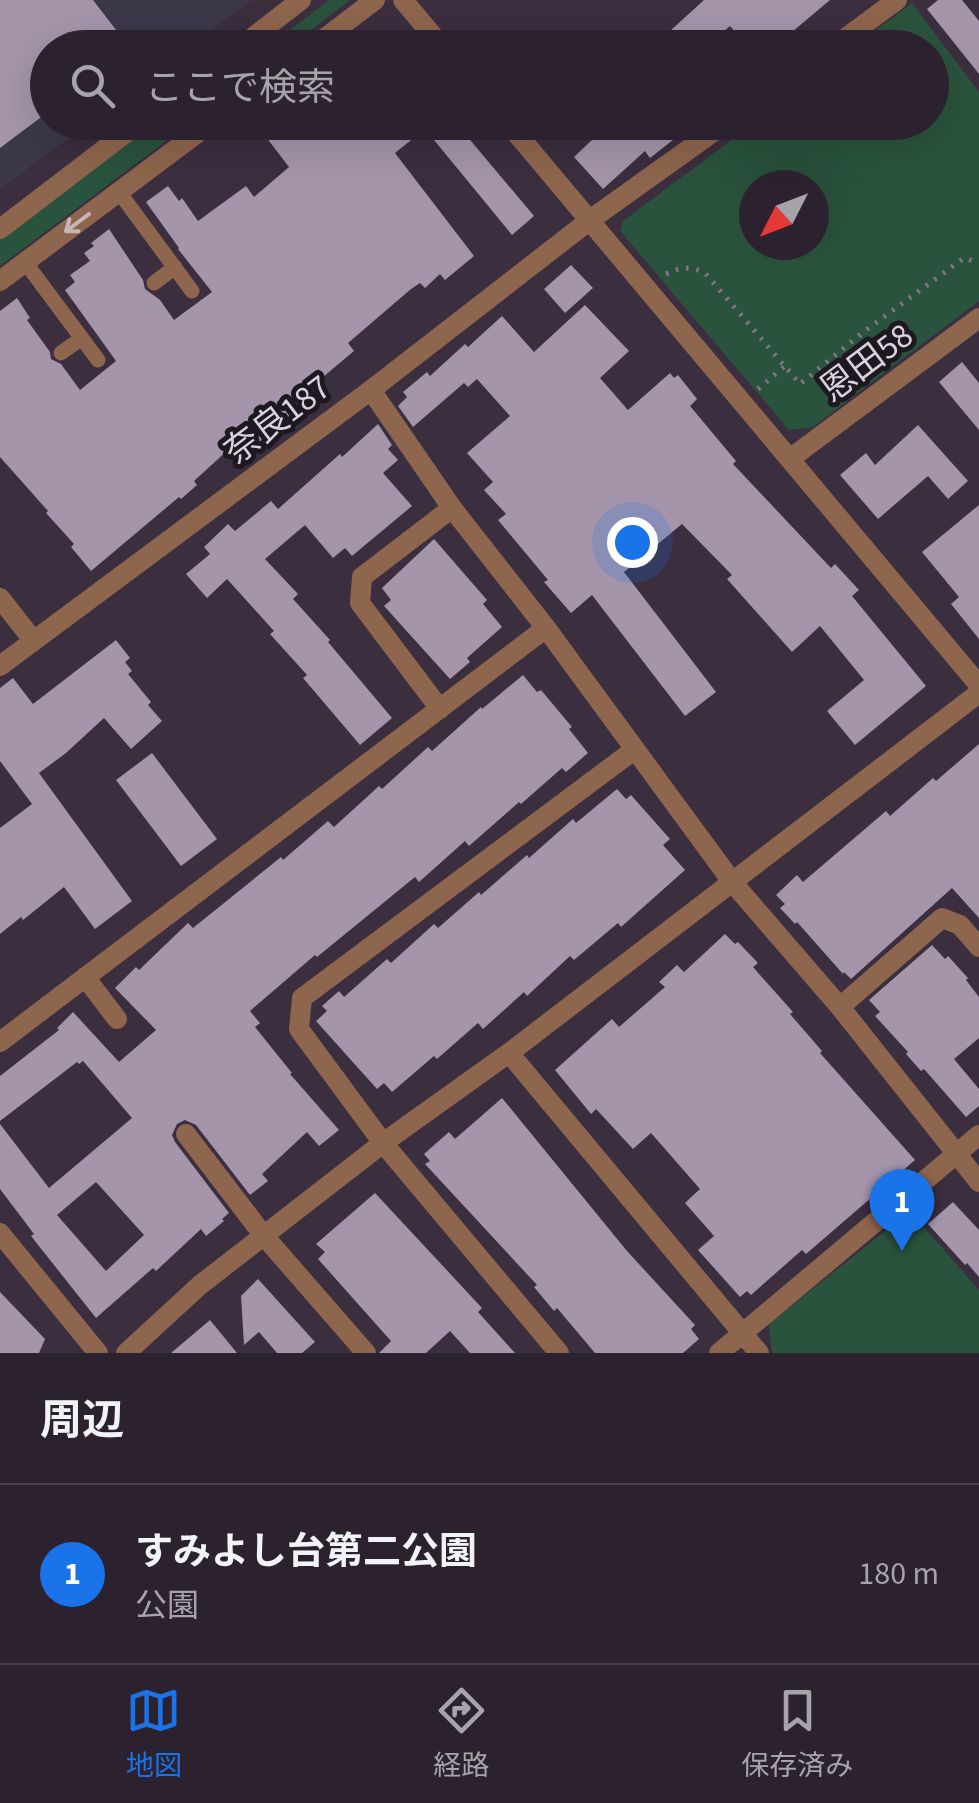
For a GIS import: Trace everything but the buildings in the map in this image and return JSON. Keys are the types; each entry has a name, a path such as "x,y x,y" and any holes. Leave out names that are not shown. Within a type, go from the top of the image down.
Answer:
{"street":[{"path":"262,30 301,0"},
{"path":"336,30 376,0"},
{"path":"403,0 429,30"},
{"path":"854,30 885,4"},
{"path":"0,229 116,140"},
{"path":"0,281 188,140"},
{"path":"522,140 979,684"},
{"name":"奈良187","path":"0,666 371,390 590,220 702,140"},
{"name":"恩田58","path":"791,458 979,318"},
{"path":"371,390 452,508 546,628 733,883 840,1007 979,1182"},
{"path":"440,709 360,604 362,578 452,508"},
{"path":"0,598 33,640"},
{"path":"0,1042 546,628"},
{"path":"126,1353 200,1285 383,1143 510,1053 979,692"},
{"path":"558,1353 383,1143 299,1030 302,998 634,750"},
{"path":"840,1007 942,918 960,925 979,947"},
{"path":"85,977 117,1019"},
{"path":"510,1053 760,1353"},
{"path":"186,1134 360,1351"},
{"path":"718,1353 979,1135"},
{"path":"0,1233 98,1353"}],"lane":[{"path":"119,192 192,291"},
{"path":"25,262 98,360"},
{"path":"154,283 175,268"},
{"path":"61,353 82,338"}],"path":[{"path":"656,282 685,267 704,273 800,384 936,277 964,258 979,262"},
{"path":"752,394 785,366"}],"shaded area":[{"path":"0,0 252,0 212,30 30,30 30,140 66,140 0,189"}],"green space":[{"path":"329,0 350,0 311,30 290,30"},
{"path":"912,3 932,30 876,30"},
{"path":"949,52 979,92 979,301 813,427 789,430 620,231 623,221 731,140 949,140"},
{"path":"130,140 167,140 0,266 0,238"},
{"path":"910,1211 979,1290 979,1353 772,1353 769,1324"}],"place":[{"name":"すみよし台第二公園","path":"902,1251"}]}
